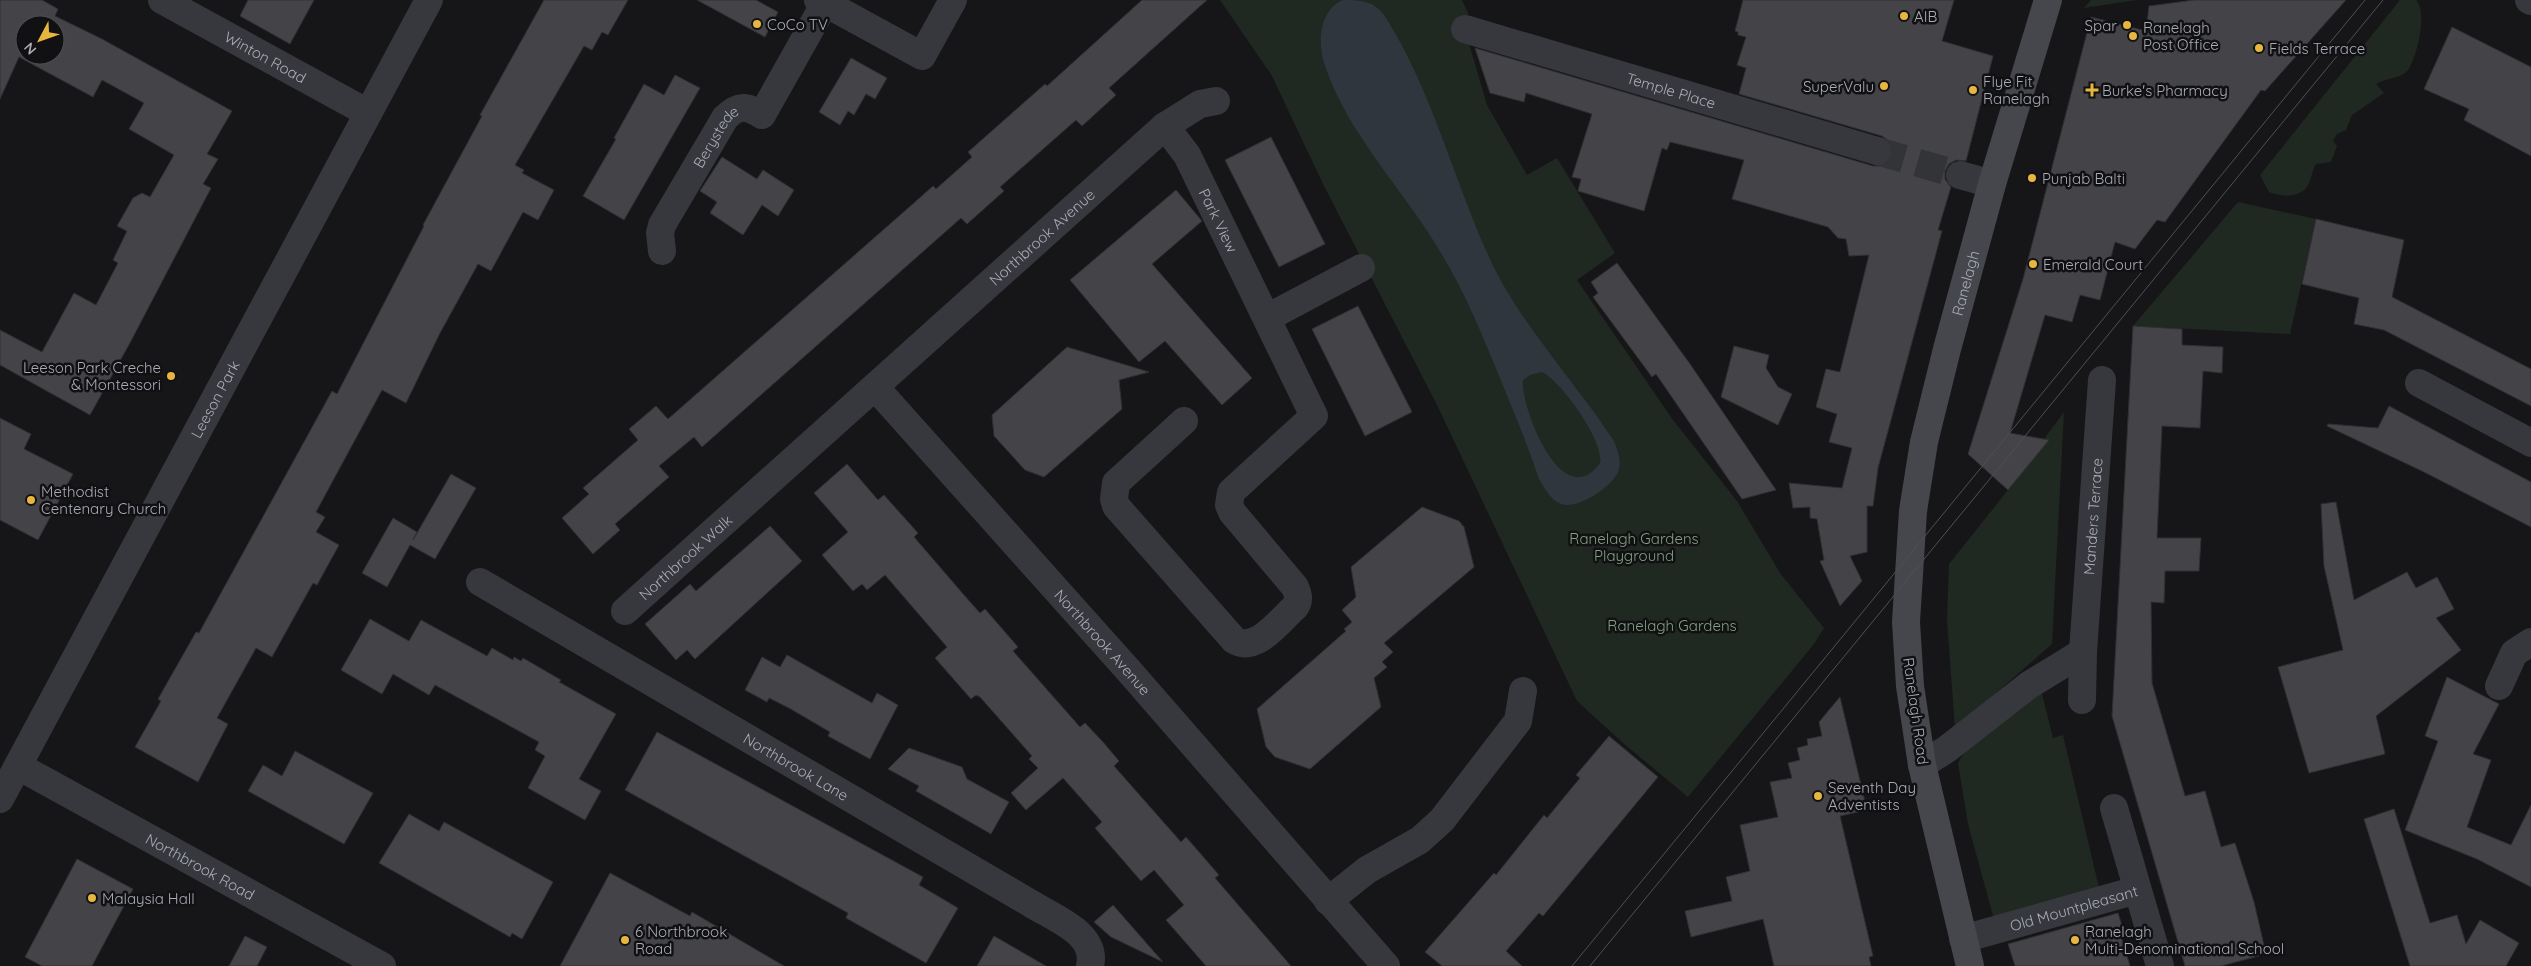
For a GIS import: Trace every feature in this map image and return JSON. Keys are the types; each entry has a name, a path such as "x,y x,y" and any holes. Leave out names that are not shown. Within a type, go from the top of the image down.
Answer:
{"main road":[{"name":"Ranelagh","path":"1909,572 1915,496 1924,442 1992,184 2048,0"},
{"name":"Ranelagh Road","path":"1909,572 1906,622 1910,686 1922,765 1970,966"}],"street":[{"name":"Winton Road","path":"162,0 368,113"},
{"name":"Leeson Park","path":"0,799 429,0"},
{"name":"Berystede","path":"662,251 660,233 662,225 725,118 738,108 747,107 762,115 822,2 922,56 953,0"},
{"name":"Temple Place","path":"1465,29 1877,151"},
{"name":"Northbrook Avenue","path":"746,504 1165,126 1200,104 1216,101"},
{"name":"Park View","path":"1165,126 1187,155 1314,416 1231,492 1230,506 1232,512 1295,587 1298,595 1298,602 1295,607 1256,642 1246,644 1234,640 1116,506 1114,499 1116,483 1184,421"},
{"path":"1960,175 1992,184"},
{"path":"1266,318 1361,268"},
{"name":"Manders Terrace","path":"2082,700 2083,652 2102,380"},
{"path":"2419,383 2531,443"},
{"name":"Northbrook Avenue","path":"875,387 1129,671 1386,966"},
{"name":"Northbrook Walk","path":"625,611 746,504"},
{"name":"Northbrook Lane","path":"480,582 1030,903 1085,939 1093,956 1090,966"},
{"path":"2499,686 2514,653 2531,642"},
{"path":"1922,765 1947,749 2029,685 2083,652"},
{"path":"1328,901 1367,870 1420,840 1442,820 1518,721 1524,691"},
{"name":"Northbrook Road","path":"18,766 382,966"},
{"path":"2114,808 2137,890"},
{"name":"Old Mountpleasant","path":"1963,939 2137,890 2160,966"}],"green space":[{"name":"Ranelagh Gardens","path":"1220,0 1462,0 1468,13 1468,40 1487,105 1527,175 1557,158 1615,253 1577,280 1673,420 1737,501 1780,573 1824,628 1814,644 1688,797 1623,743 1577,701 1437,405 1323,184 1272,76"},
{"path":"2091,0 2137,0 2084,8"},
{"path":"2400,0 2416,0 2421,14 2418,46 2408,70 2401,75 2376,84 2384,93 2352,115 2346,130 2337,134 2333,141 2337,146 2331,162 2316,164 2309,183 2302,192 2286,196 2269,192 2260,175"},
{"path":"2238,202 2316,219 2290,334 2133,326"},
{"path":"2064,412 2052,644 1955,729 1947,619 1949,564 2047,441 2044,439"},
{"path":"2040,686 2053,738 2063,735 2100,892 1995,923 1968,824 1958,763 1983,733"}],"shaded area":[{"path":"1343,0 1362,1 1373,5 1386,18 1416,75 1476,227 1501,281 1531,328 1614,441 1620,460 1618,472 1601,491 1592,497 1566,505 1556,501 1545,489 1539,479 1488,350 1459,284 1411,207 1362,139 1335,92 1322,57 1321,38 1325,19 1335,5","holes":["1542,372 1570,399 1596,441 1600,453 1600,463 1586,476 1572,476 1558,467 1546,451 1528,411 1523,380 1530,375"]}],"building":[{"path":"0,0 42,0 58,9 55,15 15,15 15,65 0,99"},
{"path":"248,0 314,0 290,44 240,16"},
{"path":"544,0 628,0 608,35 602,32 592,50 584,46 515,165 524,170 522,173 554,190 538,220 523,212 491,271 478,264 440,333 406,403 382,390 316,512 325,517 316,532 339,545 317,585 313,583 272,657 256,648 217,718 228,724 198,782 135,747 161,701 158,699 196,632 199,633 332,391 337,394 423,225 482,116 480,115"},
{"name":"CoCo TV","path":"697,0 756,0 778,12 765,37"},
{"path":"1142,0 1207,0 1109,88 1116,95 1082,126 1076,120 1000,187 1004,191 967,224 961,218 702,447 694,437 659,466 669,477 615,524 620,530 593,554 562,518 589,494 583,488 638,440 629,429 656,406 668,419 933,186 936,189 972,157 968,152 1045,84 1047,86"},
{"path":"1743,0 1954,0 1942,41 1993,56 1966,161 1956,160 1949,164 1945,171 1945,179 1951,187 1938,230 1942,231 1878,468 1873,506 1867,506 1867,552 1850,556 1862,581 1840,606 1820,561 1824,560 1817,519 1810,518 1810,507 1793,508 1789,483 1842,488 1852,448 1829,442 1837,414 1816,407 1826,369 1840,372 1869,255 1849,256 1846,239 1838,238 1828,227 1732,199 1744,160 1670,142 1667,150 1662,148 1644,211 1578,191 1581,179 1572,177 1592,114 1526,93 1524,102 1490,93 1475,48 1873,166 1887,163 1892,156 1892,148 1889,141 1882,136 1739,94 1746,68 1737,65 1746,37 1738,35 1738,32 1735,31"},
{"path":"2194,0 2346,0 2265,91 2261,90 2165,222 2157,220 2135,249 2115,242 2100,300 2080,295 2072,322 2045,315 2010,433 2049,440 2008,490 1968,454 2023,279 2091,17 2146,31 2149,6"},
{"path":"65,21 102,39 232,111 207,154 218,159 203,184 211,188 90,415 0,365 0,330 42,352 74,293 96,305 118,263 113,260 127,231 117,226 133,198 142,193 150,197 174,155 129,129 144,103 102,80 93,97 34,65 65,65"},
{"path":"2452,27 2531,67 2531,156 2464,120 2469,109 2424,89"},
{"path":"851,58 887,78 875,99 866,94 854,115 848,111 840,125 819,112"},
{"path":"675,75 700,88 624,220 583,196 616,139 614,138 644,84 664,95"},
{"path":"1271,137 1325,244 1279,267 1225,160"},
{"path":"722,157 757,179 763,170 794,190 778,216 762,205 743,235 710,213 717,202 700,191"},
{"path":"1176,190 1202,221 1152,264 1252,378 1222,405 1165,341 1139,362 1070,280"},
{"path":"2316,219 2404,240 2392,297 2531,369 2531,406 2384,330 2354,324 2359,298 2302,284"},
{"path":"1617,263 1690,364 1776,490 1742,499 1656,374 1652,377 1593,297 1598,293 1591,282"},
{"path":"1358,306 1412,412 1365,436 1312,329"},
{"path":"2133,326 2182,329 2182,345 2223,347 2222,373 2203,371 2200,428 2162,426 2157,538 2201,538 2199,571 2165,571 2164,603 2151,602 2152,683 2185,796 2205,791 2221,847 2235,843 2254,902 2266,954 2221,966 2185,966 2112,716"},
{"path":"1734,346 1769,355 1766,368 1778,387 1792,394 1778,425 1721,397"},
{"path":"1067,347 1149,372 1119,380 1122,409 1044,477 1025,470 994,436 992,415"},
{"path":"2389,406 2531,482 2531,527 2424,472 2327,426 2328,424 2378,428"},
{"name":"Methodist Centenary Church","path":"0,418 31,434 24,449 73,474 38,540 0,520"},
{"path":"847,464 878,500 884,495 918,533 914,537 980,613 985,609 1018,647 1013,651 1080,727 1085,723 1103,742 1119,761 1114,766 1181,842 1186,837 1219,875 1215,878 1291,966 1206,966 1166,920 1184,905 1154,870 1141,881 1095,828 1102,822 1063,778 1026,810 1011,793 1038,768 1029,759 1032,756 980,697 976,695 971,699 935,658 947,647 885,575 867,590 862,584 853,591 822,555 848,532 814,493"},
{"path":"451,474 476,488 435,559 410,545 387,587 362,573 393,518 417,532 413,540"},
{"path":"2336,502 2354,600 2407,572 2416,588 2437,577 2454,609 2436,618 2461,650 2376,716 2385,754 2309,773 2278,667 2343,650 2324,566 2321,504"},
{"path":"1422,507 1459,521 1464,527 1474,567 1384,643 1393,652 1382,662 1387,667 1374,678 1381,707 1310,769 1275,757 1266,747 1257,709 1346,631 1344,629 1352,622 1342,610 1356,597 1351,567"},
{"path":"770,526 802,561 695,659 687,650 676,660 645,624 690,584 696,591"},
{"path":"370,619 409,641 421,620 487,656 492,648 513,660 514,657 521,661 523,658 561,680 559,682 616,714 579,779 601,791 585,820 528,788 545,756 535,750 539,742 435,685 429,695 393,674 382,694 341,670"},
{"path":"787,655 872,703 877,693 898,705 870,759 828,736 830,732 789,708 769,698 767,702 745,690 762,657 780,667"},
{"path":"2447,677 2499,704 2473,754 2491,760 2467,827 2511,845 2531,805 2531,887 2477,859 2405,830 2438,741 2425,736"},
{"path":"1840,697 1867,810 1840,816 1873,956 1869,957 1871,966 1774,966 1763,919 1691,937 1685,911 1732,901 1726,877 1750,871 1740,825 1778,817 1770,782 1792,778 1788,763 1800,760 1797,748 1808,745 1807,739 1822,736 1819,722"},
{"path":"657,732 923,877 919,885 958,908 926,963 846,918 848,913 625,790"},
{"path":"1609,736 1658,777 1543,916 1539,913 1506,951 1522,966 1442,966 1425,952 1494,873 1496,875 1544,815 1547,818 1580,778 1576,775"},
{"path":"909,748 962,767 967,779 1009,802 991,834 916,791 919,786 888,769"},
{"path":"295,751 373,793 344,844 248,791 263,765 282,776"},
{"path":"2394,809 2430,923 2457,915 2466,944 2480,920 2519,943 2506,966 2410,966 2364,819"},
{"path":"409,814 439,831 444,822 553,882 522,939 512,933 510,937 379,863"},
{"path":"77,859 133,889 92,966 42,966 25,957"},
{"name":"6 Northbrook Road","path":"610,873 690,916 692,912 784,966 560,966"},
{"path":"1113,905 1163,962 1111,937 1094,922"},
{"name":"Ranelagh Multi-Denominational School","path":"2118,913 2125,935 2121,936 2130,966 2015,966 2008,944"},
{"path":"245,936 267,947 257,966 229,966"},
{"path":"994,936 1046,966 977,966"}],"tunnel":[{"path":"1877,151 1960,175"}],"tram line":[{"path":"1572,966 2365,0"},
{"path":"1590,966 2383,0"}],"place":[{"name":"AIB","path":"1904,16"},
{"name":"CoCo TV","path":"757,24"},
{"name":"Spar","path":"2127,25"},
{"name":"Ranelagh Post Office","path":"2133,36"},
{"name":"Fields Terrace","path":"2259,48"},
{"name":"SuperValu","path":"1884,86"},
{"name":"Flye Fit Ranelagh","path":"1973,90"},
{"name":"Burke's Pharmacy","path":"2092,90"},
{"name":"Punjab Balti","path":"2032,178"},
{"name":"Emerald Court","path":"2033,264"},
{"name":"Leeson Park Creche & Montessori","path":"171,376"},
{"name":"Methodist Centenary Church","path":"31,500"},
{"name":"Seventh Day Adventists","path":"1818,796"},
{"name":"Malaysia Hall","path":"92,898"},
{"name":"6 Northbrook Road","path":"625,940"},
{"name":"Ranelagh Multi-Denominational School","path":"2075,940"}],"park label":[{"name":"Ranelagh Gardens Playground","path":"1634,546"}]}
